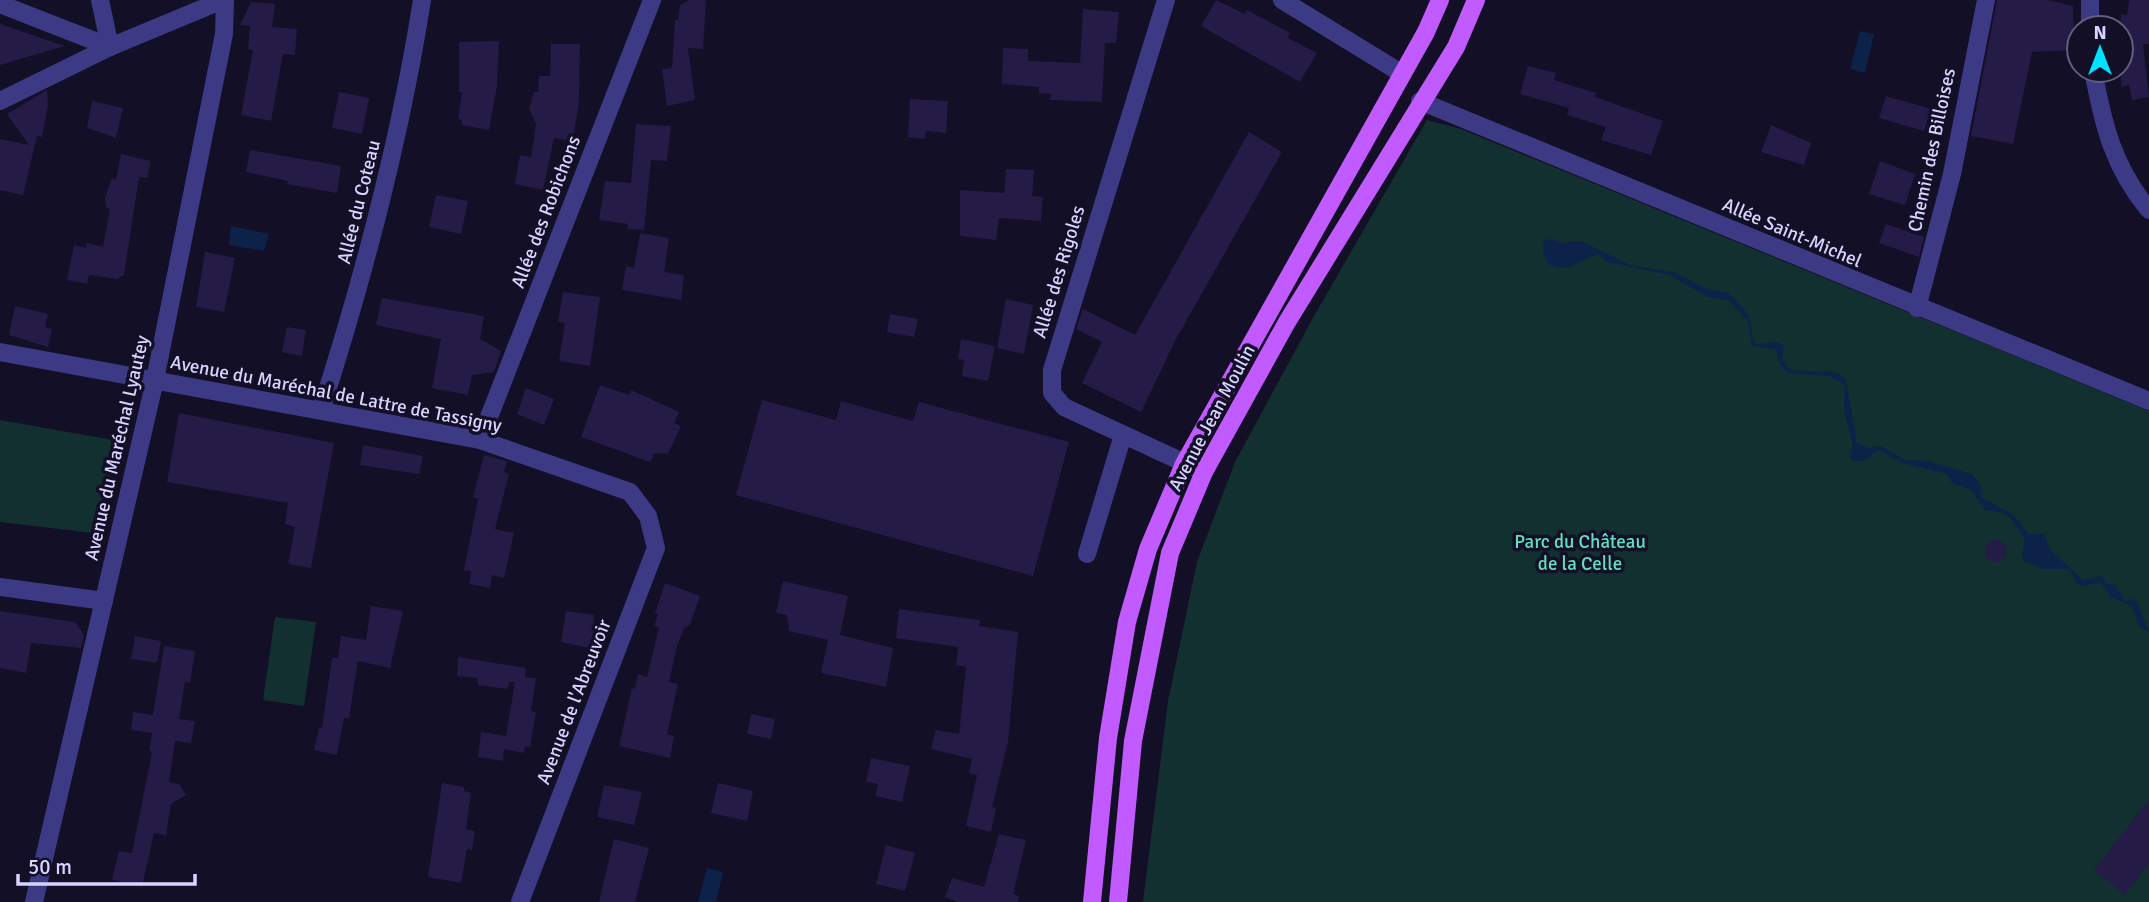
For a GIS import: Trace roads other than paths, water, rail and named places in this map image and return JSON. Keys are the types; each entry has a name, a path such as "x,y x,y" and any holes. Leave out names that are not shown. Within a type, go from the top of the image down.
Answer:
{"main road":[{"name":"Avenue Jean Moulin","path":"1092,902 1108,738 1127,622 1148,549 1184,464 1440,0"},
{"name":"Avenue Jean Moulin","path":"1118,902 1133,741 1170,554 1204,472 1287,322 1420,101 1456,47 1476,0"}],"street":[{"path":"100,0 110,47"},
{"path":"0,101 110,47 224,0"},
{"name":"Avenue du Maréchal Lyautey","path":"34,902 155,380 225,34 224,0"},
{"name":"Allée du Coteau","path":"321,411 360,290 408,87 422,0"},
{"name":"Allée des Robichons","path":"480,440 652,0"},
{"name":"Allée des Rigoles","path":"1166,0 1052,370 1052,393 1065,407 1204,472"},
{"path":"1282,0 1401,73"},
{"name":"Chemin des Billoises","path":"1917,308 1952,174 1986,0"},
{"path":"0,4 110,47"},
{"path":"2097,84 2106,134 2127,183 2149,210"},
{"name":"Allée Saint-Michel","path":"1420,101 1917,308 2149,401"},
{"name":"Avenue du Maréchal de Lattre de Tassigny","path":"0,352 480,440 629,492 648,516"},
{"path":"1087,554 1123,435"},
{"name":"Avenue de l'Abreuvoir","path":"520,902 656,548 648,516"},
{"path":"0,587 104,601"}],"water":[{"path":"1860,31 1874,34 1865,73 1850,69"},
{"path":"231,226 269,234 264,251 229,245"},
{"path":"1549,239 1564,243 1581,241 1630,265 1674,272 1704,288 1729,293 1749,315 1753,339 1757,344 1776,342 1783,345 1783,361 1787,367 1802,371 1831,372 1846,379 1857,443 1869,448 1880,446 1905,460 1927,461 1972,474 1980,484 1982,498 2014,515 2028,534 2045,534 2049,549 2083,580 2101,576 2108,584 2116,585 2124,601 2135,599 2149,631 2139,627 2132,606 2111,597 2100,582 2083,586 2076,583 2070,569 2042,569 2024,561 2022,554 2025,540 2014,522 2006,515 1985,510 1971,490 1952,483 1947,474 1902,463 1879,450 1863,461 1853,461 1850,457 1853,445 1844,410 1845,385 1830,376 1788,373 1779,363 1776,349 1752,346 1748,321 1729,301 1707,297 1670,275 1608,262 1598,254 1569,267 1556,267 1548,264 1543,252 1544,241"},
{"path":"707,868 723,872 716,902 698,902"}],"park label":[{"name":"Parc du Château de la Celle","path":"1580,553"}]}
